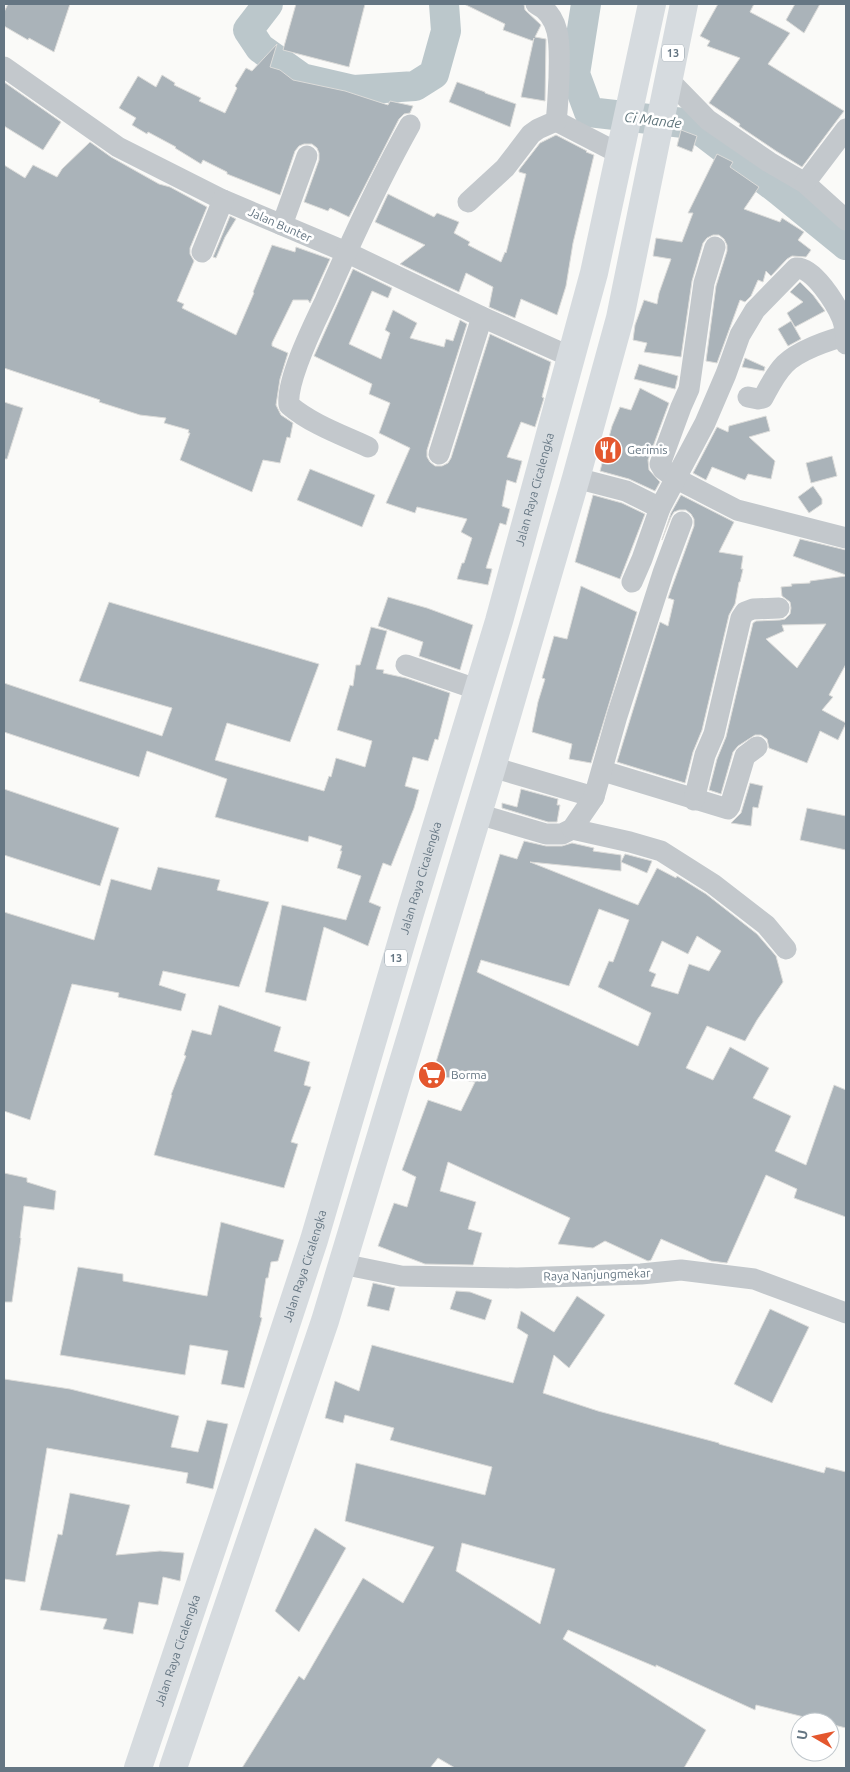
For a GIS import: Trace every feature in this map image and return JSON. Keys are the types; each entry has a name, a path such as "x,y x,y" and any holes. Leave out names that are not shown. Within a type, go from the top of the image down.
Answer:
{"highway":[{"name":"Jalan Raya Cicalengka","path":"138,1768 314,1240 410,913 479,690 594,274 652,4"},
{"name":"13","path":"173,1768 289,1431 342,1264 492,767 576,478 620,318 647,178 684,4"},
{"path":"643,45 673,51"},
{"path":"619,155 647,178"}],"street":[{"path":"536,4 546,10 558,32 560,44 556,121"},
{"name":"Jalan Bunter","path":"4,67 118,147 222,200 311,239 346,252 571,357"},
{"path":"665,91 770,162 805,182 846,220"},
{"path":"556,121 619,155"},
{"path":"468,202 505,168 531,134 556,121"},
{"path":"368,447 296,410 289,405 289,399 295,373 306,343 346,252 410,125"},
{"path":"805,182 846,129"},
{"path":"282,225 307,156"},
{"path":"202,252 222,200"},
{"path":"715,247 704,283 690,389 681,407 668,446 661,460 663,469 675,478 738,510 846,538"},
{"path":"632,582 660,508 705,423 740,335 755,310 796,268 802,268 813,276 825,289 834,303 842,318 846,340 824,341 786,363 763,398 758,399 748,396"},
{"path":"439,454 482,317"},
{"path":"576,478 626,491 660,508"},
{"path":"478,814 546,834 562,834 572,829 594,797 657,590 682,522"},
{"path":"694,800 705,755 714,734 741,618 744,612 753,608 779,608"},
{"path":"406,666 479,690"},
{"path":"603,771 728,809 745,756 757,747"},
{"path":"492,767 594,797"},
{"path":"572,829 661,851 713,884 766,925 786,949"},
{"name":"Raya Nanjungmekar","path":"342,1264 401,1276 518,1278 641,1274 681,1270 754,1279 846,1313"}],"building":[{"path":"8,4 70,4 54,52 4,26 4,12"},
{"path":"296,4 365,4 349,67 283,50"},
{"path":"464,4 524,4 525,10 541,25 535,37 546,39 545,101 521,97 534,38 533,41 503,30 505,24"},
{"path":"718,4 754,4 750,12 790,33 768,64 844,111 802,167 739,126 740,124 709,103 740,58 707,46 710,41 700,36"},
{"path":"795,4 820,4 804,33 786,20"},
{"path":"277,44 270,67 280,70 293,80 345,91 388,105 390,101 413,106 410,113 404,114 399,119 349,217 330,208 328,211 304,202 319,160 317,148 312,144 299,146 295,151 280,195 227,174 227,172 203,160 201,164 176,147 132,125 136,118 119,108 138,76 156,87 162,75 175,83 174,85 201,98 199,101 225,113 237,88 235,86 246,68 252,71"},
{"path":"4,82 61,122 43,150 4,126"},
{"path":"457,82 516,104 510,127 449,102"},
{"path":"681,130 697,136 692,152 677,146"},
{"path":"556,135 594,155 573,243 566,286 557,315 521,299 515,318 489,307 493,287 466,273 459,292 400,264 425,245 375,222 388,194 434,217 437,213 459,222 454,233 470,242 468,245 501,262 506,253 526,174 519,172 519,170 540,143"},
{"path":"90,142 111,157 159,184 170,187 207,207 190,248 190,254 194,261 177,301 184,304 182,308 236,335 272,245 295,252 296,247 330,259 310,303 308,300 293,300 272,343 272,346 288,353 280,379 276,405 281,415 293,423 290,438 287,437 280,463 263,460 252,492 180,460 190,433 188,433 189,430 164,423 166,418 140,415 4,368 4,165 25,178 33,165 57,177 62,169"},
{"path":"717,154 733,162 730,167 759,187 744,209 780,222 782,218 804,232 798,240 811,250 806,257 792,256 787,259 771,276 766,271 763,282 758,280 751,296 745,302 740,300 717,363 706,361 716,286 727,251 727,245 719,235 707,238 703,243 692,281 681,357 644,352 647,343 633,340 635,325 644,300 657,304 671,259 653,256 656,238 682,242 693,213 688,213"},
{"path":"230,216 236,219 225,237 216,258 213,257"},
{"path":"353,269 392,288 388,298 372,291 349,344 381,359 390,333 385,330 393,310 417,323 410,338 444,347 446,339 453,341 460,320 467,324 427,450 427,457 435,466 442,466 448,463 451,458 490,334 551,362 542,397 544,398 535,427 521,422 507,457 522,461 516,483 507,480 502,506 510,509 506,525 500,523 486,568 492,569 488,585 457,579 472,538 461,532 467,519 417,507 415,513 386,503 410,448 379,433 390,403 369,394 372,384 314,356"},
{"path":"800,282 825,311 795,327 787,313 803,302 790,292"},
{"path":"791,321 801,339 788,346 778,329"},
{"path":"745,358 765,367 764,371 742,367"},
{"path":"639,364 678,376 675,389 634,379"},
{"path":"640,388 669,403 648,460 649,470 660,482 655,491 629,479 600,471 612,426 620,407 631,410"},
{"path":"4,402 23,408 7,459 4,459"},
{"path":"766,416 770,431 749,437 775,461 771,479 748,474 745,480 712,467 706,480 693,473 717,427 728,432 729,426"},
{"path":"832,456 837,476 811,483 806,463"},
{"path":"310,469 375,495 362,527 297,500"},
{"path":"813,486 822,499 822,504 809,513 798,497"},
{"path":"593,495 622,503 645,514 620,579 575,562"},
{"path":"681,495 734,522 719,552 743,556 741,569 743,569 735,604 729,615 702,730 693,752 685,783 617,762 660,622 668,626 674,600 668,598 694,526 694,519 686,510 674,512 662,540 671,513"},
{"path":"800,539 846,550 846,575 793,556"},
{"path":"846,576 846,664 829,695 833,697 822,710 846,723 838,740 820,731 807,763 769,748 767,739 761,735 755,735 738,746 733,752 721,794 709,790 717,759 726,737 753,623 756,621 785,619 790,614 791,608 790,602 782,596 781,587 792,586 791,584 810,583 810,581","holes":["826,624 797,668 766,639 784,631 782,625"]},
{"path":"581,586 637,612 591,763 569,759 572,744 532,732 545,679 542,678 554,636 567,639"},
{"path":"388,597 427,608 473,625 460,670 419,656 423,642 378,626"},
{"path":"109,602 319,664 290,742 227,723 215,760 324,791 329,776 331,777 336,758 365,767 372,741 337,730 350,685 353,686 356,665 360,665 371,627 387,631 376,669 384,670 383,673 406,678 450,693 438,740 435,739 428,761 413,757 405,786 419,790 414,808 391,866 383,863 369,902 381,907 368,946 324,927 306,1001 265,992 282,905 346,920 361,876 337,868 342,846 309,836 308,842 215,817 227,779 147,751 139,777 4,732 4,683 162,736 172,708 79,681"},
{"path":"750,783 763,786 758,808 753,807 751,826 731,823 741,813"},
{"path":"4,789 119,828 100,886 4,855"},
{"path":"521,789 558,799 557,805 560,805 557,822 548,822 502,808 502,803 517,807"},
{"path":"807,808 846,816 846,850 800,840"},
{"path":"524,841 546,846 562,846 572,843 594,848 593,851 621,855 621,871 530,862 638,905 657,868 676,878 677,876 706,894 757,934 776,956 783,982 745,1041 707,1026 686,1068 713,1080 730,1047 769,1068 753,1098 791,1116 775,1151 806,1165 834,1085 846,1090 846,1217 794,1198 797,1189 766,1175 727,1263 711,1261 661,1239 651,1260 648,1261 605,1241 593,1248 558,1244 570,1218 448,1162 440,1191 476,1202 468,1229 482,1233 473,1265 425,1264 378,1246 394,1203 407,1207 416,1177 402,1170 428,1100 461,1111 475,1082 432,1075 500,854 517,859","holes":["599,909 629,920 613,962 609,961 598,987 651,1013 638,1046 477,972 481,960 569,986","697,936 721,951 709,971 689,964 678,994 651,986 656,974 649,971 662,941 688,954"]},
{"path":"625,854 652,861 647,873 621,862"},
{"path":"158,867 220,880 217,890 269,902 239,987 163,971 159,985 186,994 181,1011 118,997 119,993 72,984 30,1120 4,1111 4,912 94,940 111,879 151,890"},
{"path":"219,1005 281,1027 274,1051 310,1062 304,1085 311,1087 291,1142 298,1144 284,1188 154,1155 171,1095 186,1056 184,1055 192,1030 211,1035"},
{"path":"4,1173 27,1178 27,1182 56,1191 54,1210 24,1206 12,1302 4,1302"},
{"path":"221,1222 284,1240 278,1261 271,1262 268,1278 266,1278 260,1317 262,1318 244,1388 221,1384 228,1351 190,1345 185,1375 60,1355 78,1267 123,1274 123,1281 207,1296"},
{"path":"373,1283 395,1288 389,1311 367,1306"},
{"path":"456,1291 470,1292 492,1300 485,1320 450,1309"},
{"path":"577,1296 605,1315 569,1368 554,1355 543,1393 598,1411 824,1473 826,1467 846,1472 846,1728 840,1726 840,1712 790,1714 756,1705 755,1710 656,1665 656,1667 568,1630 563,1639 706,1730 684,1768 455,1768 438,1758 430,1768 242,1768 299,1676 304,1680 363,1578 403,1603 434,1547 345,1521 356,1463 485,1495 492,1467 390,1440 394,1428 345,1415 343,1423 325,1418 335,1381 359,1391 372,1345 513,1383 528,1335 517,1328 521,1311 554,1332","holes":["462,1543 555,1569 540,1624 456,1571"]},
{"path":"770,1309 809,1327 772,1403 734,1384"},
{"path":"4,1379 70,1389 179,1416 171,1447 198,1452 207,1420 228,1424 213,1489 186,1483 188,1473 47,1448 25,1582 4,1579"},
{"path":"70,1493 130,1505 116,1555 160,1551 184,1553 180,1581 163,1577 158,1605 139,1602 133,1634 103,1629 107,1619 40,1610 58,1534 62,1535"},
{"path":"315,1528 346,1548 299,1632 275,1611"}],"waterway":[{"name":"Ci Mande","path":"268,4 248,30 260,48 302,78 354,90 415,86 434,74 446,31 444,4"},
{"name":"Ci Mande","path":"586,4 575,74 589,112 692,124 781,192 846,245"}],"place":[{"name":"Gerimis","path":"608,450"},
{"name":"Borma","path":"432,1075"}]}
